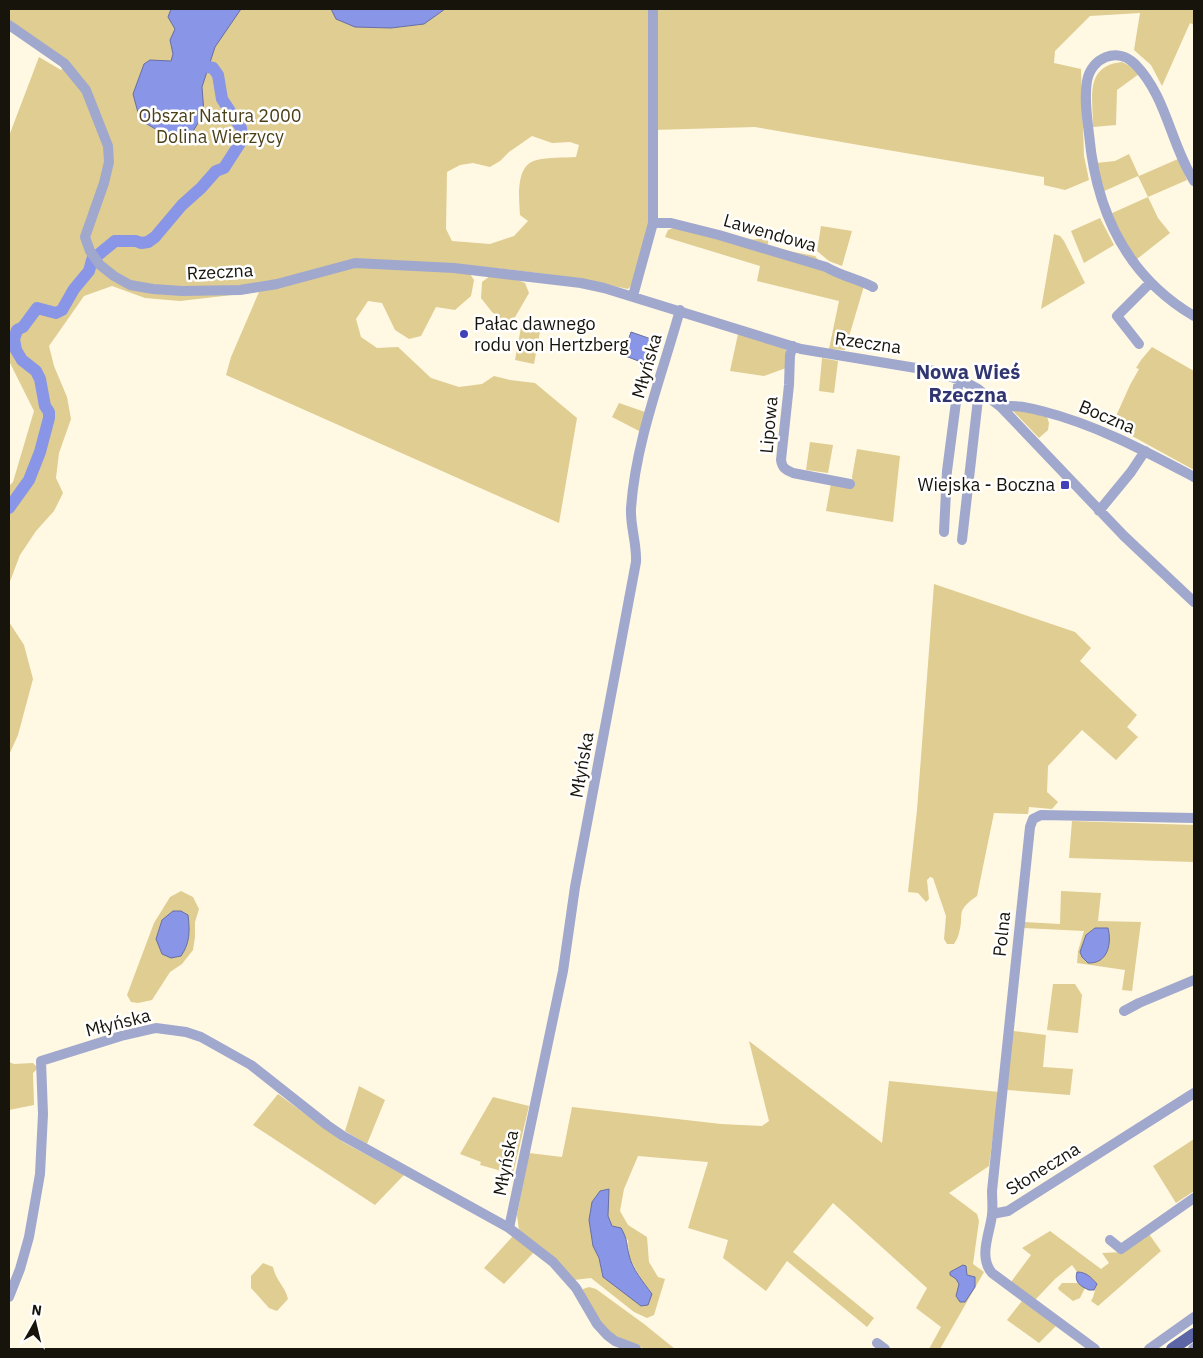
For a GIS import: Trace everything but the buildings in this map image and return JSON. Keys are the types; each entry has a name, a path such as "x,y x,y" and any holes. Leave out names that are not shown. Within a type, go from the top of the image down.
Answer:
{"main road":[{"path":"1172,1349 1194,1334"}],"street":[{"path":"632,296 653,223 654,9"},
{"name":"Rzeczna","path":"9,25 64,63 86,90 108,146 109,162 85,236 90,251 100,265 130,285 182,291 240,290 278,284 355,262 454,268 581,283 680,310 793,346 922,368 959,379 983,393 1001,407 1145,557 1194,602"},
{"path":"1194,181 1162,105 1148,79 1127,58 1114,55 1107,56 1094,65 1089,72 1087,81 1087,111 1093,166 1102,200 1112,226 1129,256 1150,283 1178,306 1194,316"},
{"name":"Lawendowa","path":"653,223 671,223 719,235 826,267 873,287"},
{"path":"1139,344 1117,316 1150,283"},
{"name":"Młyńska","path":"509,1228 563,971 575,887 636,562 631,511 636,474 657,386 680,310"},
{"name":"Lipowa","path":"793,346 790,355 782,465 793,473 850,484"},
{"path":"944,532 947,471 959,379"},
{"path":"962,540 978,399 983,393"},
{"name":"Boczna","path":"1001,407 1009,405 1076,420 1123,439 1194,477"},
{"path":"1099,510 1131,472 1145,451"},
{"name":"Polna","path":"992,1214 992,1191 1019,924 1030,827 1033,819 1041,815 1194,818"},
{"path":"1124,1011 1139,1002 1194,980"},
{"name":"Młyńska","path":"9,1297 20,1269 40,1174 43,1114 41,1061 121,1036 156,1028 179,1030 201,1037 251,1065 343,1136 509,1228 553,1262 576,1288 597,1324 607,1335 615,1341 636,1349"},
{"name":"Słoneczna","path":"1096,1349 990,1271 986,1263 985,1250 992,1214 1008,1211 1194,1093"},
{"path":"1110,1240 1121,1250 1194,1198"},
{"path":"1149,1349 1194,1317"}],"green space":[{"name":"Obszar Natura 2000 Dolina Wierzycy","path":"9,9 1194,9 1194,25 1190,23 1162,86 1151,65 1134,50 1140,13 1090,16 1055,51 1054,63 1081,69 1084,156 1089,180 1065,190 1044,185 1044,177 755,127 653,130 651,220 632,285 628,289 542,274 455,265 470,274 474,280 471,296 455,310 436,307 421,336 409,339 395,330 382,303 368,301 356,319 361,337 377,348 398,347 431,378 459,387 482,384 494,376 535,383 577,418 559,523 226,375 231,357 259,292 180,301 145,298 112,286 84,296 49,346 54,366 67,397 71,419 59,453 56,478 63,493 54,511 36,531 20,555 9,584 9,486 13,482 34,411 9,361 9,136 39,57 61,70 63,68 9,30","holes":["532,136 552,143 570,142 579,145 576,157 537,160 525,168 519,191 520,215 528,221 514,236 490,244 452,241 446,229 447,172 460,165 473,163 490,167"]},
{"path":"1122,62 1132,67 1139,74 1117,90 1116,125 1093,127 1092,95 1096,77 1101,70"},
{"path":"1129,154 1139,176 1178,159 1187,180 1148,197 1138,176 1102,192 1096,163 1115,161"},
{"path":"1148,197 1158,218 1170,233 1137,259 1123,239 1110,214"},
{"path":"1100,218 1114,245 1084,263 1071,231"},
{"path":"821,226 852,231 842,266 829,261 817,251"},
{"path":"675,227 743,239 762,238 771,230 767,247 815,256 826,269 864,286 845,350 829,349 839,301 757,281 760,266 665,237 668,230"},
{"path":"1054,234 1060,236 1064,241 1085,283 1041,309"},
{"path":"490,276 512,278 525,283 529,293 514,319 506,323 492,312 481,298 482,282"},
{"path":"522,322 541,326 534,364 515,360"},
{"path":"738,334 786,349 786,368 764,376 730,371"},
{"path":"1152,347 1194,371 1194,470 1112,425 1139,369 1136,368"},
{"path":"822,358 838,361 834,393 819,391"},
{"path":"619,403 645,412 641,432 612,417"},
{"path":"1015,408 1047,417 1049,423 1048,430 1039,438 1013,411"},
{"path":"810,442 833,445 828,473 806,470"},
{"path":"857,449 900,456 893,522 826,511 831,483 853,486 852,477"},
{"path":"934,584 1075,632 1091,648 1080,661 1137,715 1127,727 1138,737 1116,760 1082,730 1048,766 1047,792 1058,802 1052,809 1029,807 1028,814 994,813 977,896 963,909 961,926 954,944 947,944 944,939 946,916 933,878 930,877 927,880 929,899 926,902 918,893 908,892 917,810"},
{"path":"9,622 24,645 33,679 18,735 9,755"},
{"path":"1072,821 1194,825 1194,862 1069,858"},
{"path":"181,891 193,897 199,909 195,922 193,950 182,964 170,972 152,1000 138,1003 131,1002 127,995 154,923 170,897"},
{"path":"1061,891 1101,893 1098,921 1141,922 1132,991 1122,990 1125,970 1077,963 1078,951 1084,931 1023,928 1024,922 1060,924"},
{"path":"1053,984 1075,984 1082,995 1078,1033 1047,1030"},
{"path":"1013,1031 1046,1035 1043,1067 1073,1069 1070,1095 1007,1090"},
{"path":"749,1041 882,1143 889,1081 999,1092 989,1166 949,1193 977,1214 979,1221 973,1264 984,1272 940,1349 929,1349 941,1327 916,1308 927,1288 833,1203 793,1252 874,1318 867,1327 787,1261 766,1291 723,1258 728,1240 688,1228 708,1162 638,1156 624,1189 620,1211 628,1225 647,1237 649,1262 658,1277 665,1279 654,1315 647,1318 634,1312 591,1278 574,1280 519,1230 517,1215 529,1153 562,1157 572,1107 721,1124 762,1126 769,1121","holes":["608,1189 608,1217 612,1226 628,1240 629,1257 652,1294 603,1277 599,1258 593,1246 589,1220"]},
{"path":"9,1062 14,1064 33,1063 38,1068 33,1073 34,1105 9,1110"},
{"path":"359,1086 385,1100 367,1144 345,1131"},
{"path":"278,1094 343,1142 404,1175 375,1205 253,1125"},
{"path":"493,1097 529,1106 513,1174 480,1165 481,1162 460,1154"},
{"path":"1194,1139 1194,1191 1176,1203 1153,1166"},
{"path":"1050,1231 1101,1269 1109,1263 1102,1253 1124,1252 1149,1234 1161,1251 1098,1306 1091,1301 1097,1284 1088,1275 1077,1272 1072,1265 1055,1279 1034,1301 1011,1282 1031,1255 1022,1248"},
{"path":"513,1236 535,1251 504,1284 484,1268"},
{"path":"263,1263 273,1267 288,1299 277,1311 269,1308 251,1288 251,1276"},
{"path":"1062,1283 1078,1283 1085,1288 1080,1298 1073,1301 1059,1290 1058,1288"},
{"path":"589,1287 596,1289 675,1349 645,1349 614,1335 600,1324 582,1293 583,1289"},
{"path":"1022,1301 1056,1326 1039,1343 1007,1320"}],"water":[{"path":"171,9 241,9 215,47 202,87 204,113 192,133 164,134 140,120 133,94 144,64 150,60 171,61 173,54 170,40 175,29 168,17"},
{"path":"331,9 445,9 424,24 391,28 355,27 336,19"},
{"path":"631,332 654,340 646,364 623,355"},
{"path":"173,911 181,911 188,915 189,932 188,942 181,956 171,958 162,954 156,939 162,920"},
{"path":"1095,928 1108,928 1109,946 1107,952 1100,960 1088,963 1080,952 1086,935"},
{"path":"609,1189 608,1216 612,1226 621,1228 633,1265 652,1294 648,1305 641,1306 603,1277 599,1258 593,1246 589,1220 592,1202 600,1191"},
{"path":"963,1265 966,1266 967,1275 975,1277 975,1287 965,1302 960,1302 956,1296 959,1284 950,1275 950,1272"},
{"path":"1077,1272 1086,1274 1095,1281 1097,1284 1094,1290 1089,1290 1078,1283 1076,1278"}],"waterway":[{"path":"9,508 29,480 40,452 49,418 40,379 36,371 22,360 16,350 14,339 17,330 23,327 37,308 56,313 62,310 74,289 89,271 92,260 115,241 136,241 141,243 148,242 155,237 182,205 216,171 224,168 242,140 241,128 222,99 218,75 213,68 198,65 195,60"}],"place":[{"name":"Pałac dawnego rodu von Hertzberg","path":"464,334"},
{"name":"Wiejska - Boczna","path":"1065,485"}],"district":[{"name":"Nowa Wieś Rzeczna","path":"968,384"}]}
